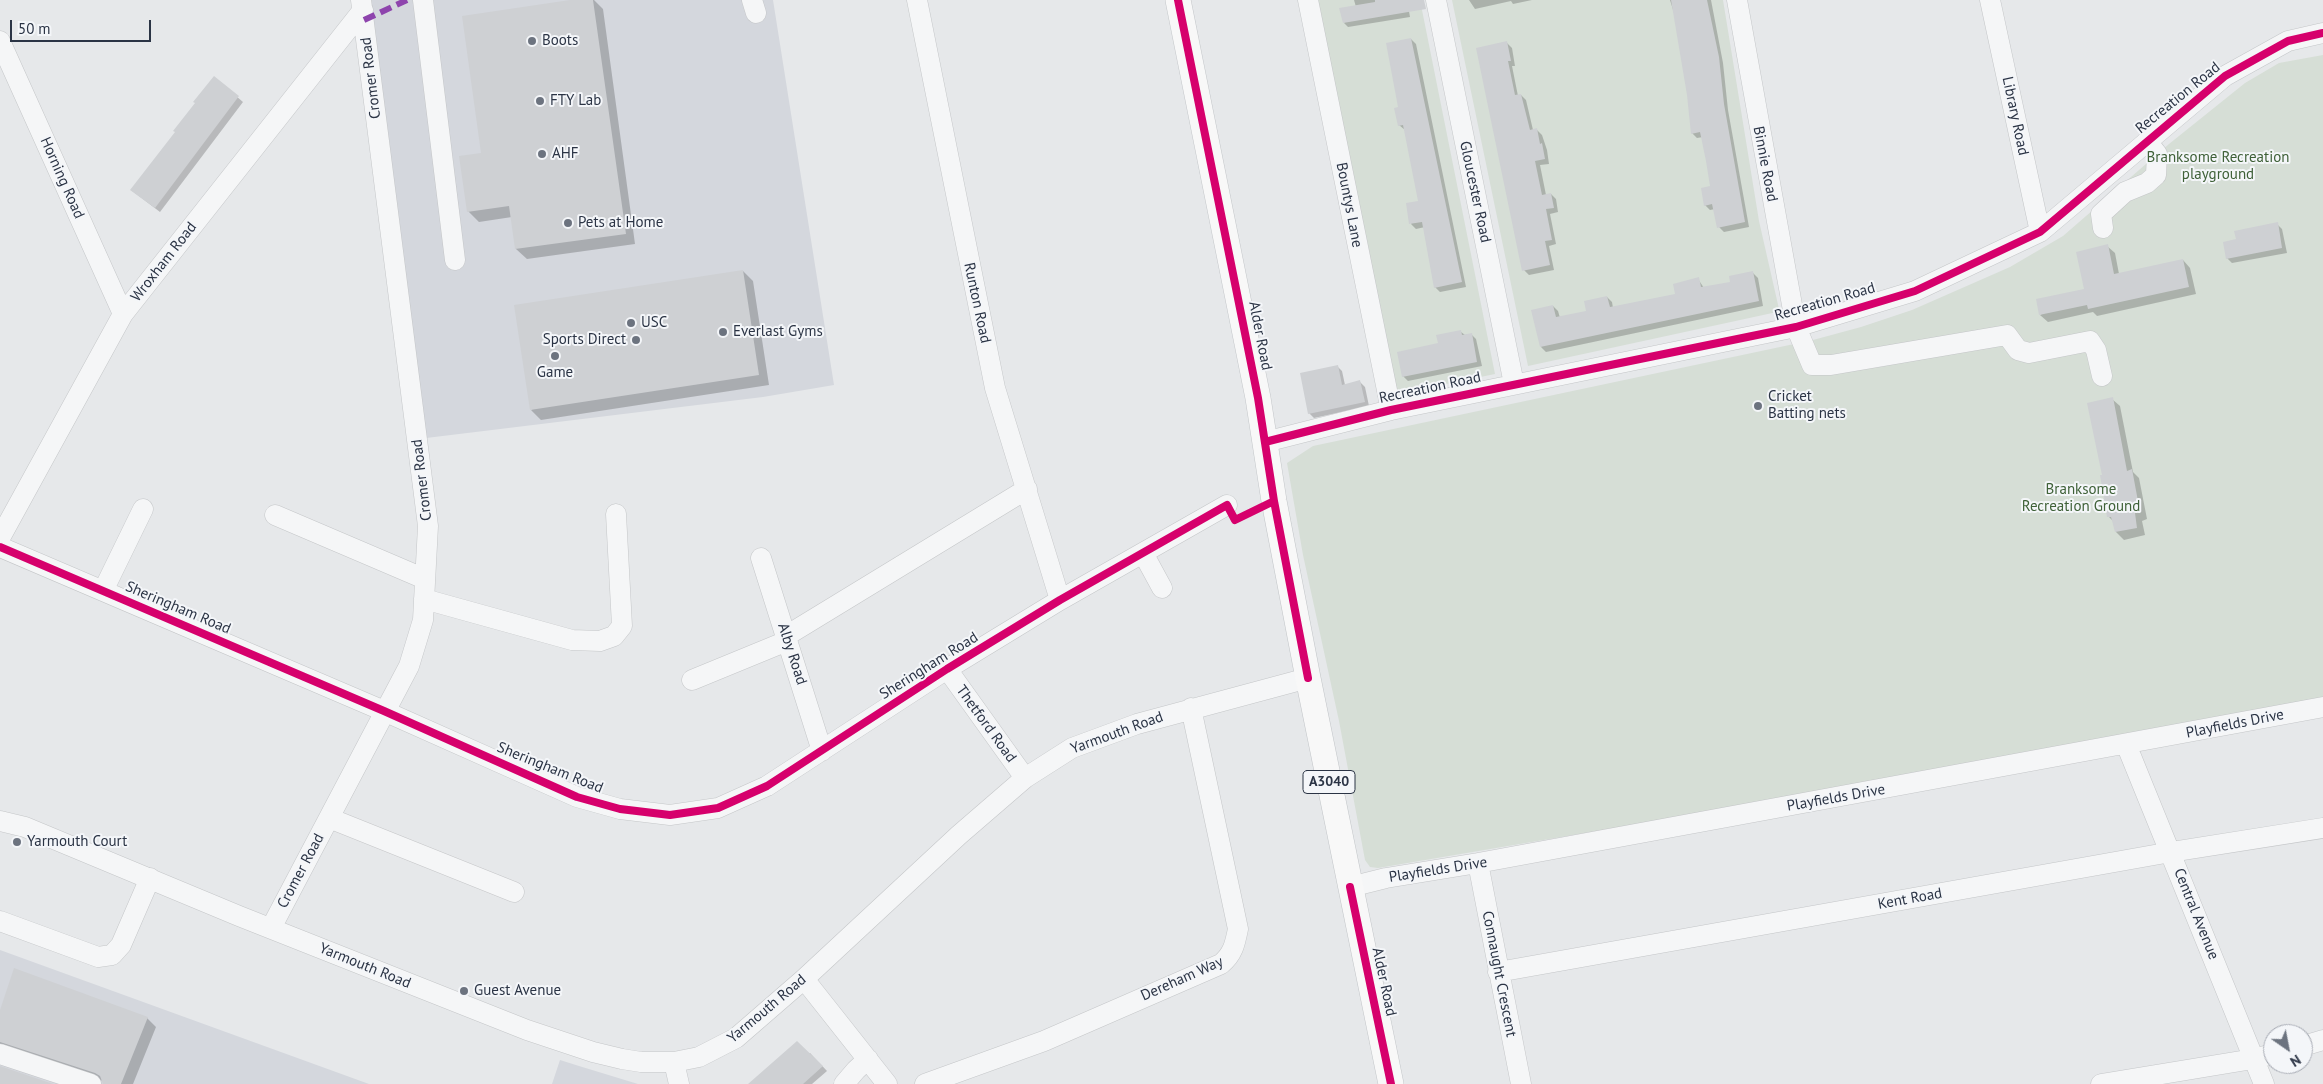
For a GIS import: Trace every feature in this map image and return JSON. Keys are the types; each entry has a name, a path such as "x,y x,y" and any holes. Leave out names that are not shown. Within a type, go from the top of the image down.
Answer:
{"main road":[{"name":"Alder Road","path":"1178,0 1258,398 1308,678 1391,1084"}],"street":[{"path":"423,0 455,260"},
{"name":"Runton Road","path":"917,0 996,388 1060,600"},
{"name":"Bountys Lane","path":"1308,0 1391,410"},
{"name":"Gloucester Road","path":"1436,0 1514,384"},
{"name":"Binnie Road","path":"1737,0 1796,327 1812,365 1831,365 2006,335 2018,350 2029,353 2090,341 2096,350 2102,376"},
{"name":"Library Road","path":"1990,0 2040,232"},
{"name":"Wroxham Road","path":"0,538 123,314 362,5"},
{"name":"Cromer Road","path":"271,928 409,666 423,620 428,526 362,5"},
{"name":"Recreation Road","path":"1265,442 1391,410 1796,327 1915,291 2040,232 2225,76 2288,41 2323,33"},
{"name":"Horning Road","path":"0,41 123,314"},
{"path":"2103,228 2101,214 2125,192 2146,183 2156,175 2157,154 2147,141"},
{"path":"692,680 786,638 1027,489"},
{"name":"Sheringham Road","path":"0,547 384,711 577,797 620,809 670,815 718,808 767,786 947,669 1060,600 1226,505"},
{"path":"103,591 143,509"},
{"path":"275,515 425,589 572,640 600,641 614,636 622,626 616,514"},
{"path":"1143,552 1162,588"},
{"name":"Alby Road","path":"761,558 822,751"},
{"name":"Thetford Road","path":"947,669 1025,778"},
{"name":"Yarmouth Road","path":"0,821 25,827 526,1030 593,1052 641,1062 674,1062 699,1057 736,1038 804,979 1025,778 1072,748 1137,724 1308,678"},
{"name":"Playfields Drive","path":"1350,886 2323,707"},
{"name":"Dereham Way","path":"924,1084 1044,1041 1221,964 1229,957 1235,946 1238,929 1191,708"},
{"name":"Central Avenue","path":"2126,744 2264,1084"},
{"path":"329,818 514,892"},
{"name":"Kent Road","path":"1498,972 2171,852 2323,828"},
{"name":"Connaught Crescent","path":"1478,863 1521,1084"},
{"path":"0,921 98,957 112,955 121,945 150,878"},
{"path":"804,979 887,1084"},
{"path":"0,1054 91,1084"},
{"path":"2101,1084 2263,1057"},
{"path":"844,1084 868,1059"},
{"path":"674,1062 679,1084"}],"shaded area":[{"path":"368,0 773,0 834,385 763,397 418,439"},
{"path":"0,950 369,1084 0,1084"},
{"path":"560,1060 579,1066 638,1084 552,1084"}],"green space":[{"path":"1315,0 1420,0 1495,374 1393,395"},
{"path":"1452,0 1723,0 1759,221 1779,309 1777,312 1528,366"},
{"name":"Branksome Recreation Ground","path":"2323,55 2323,699 1774,801 1378,868 1370,867 1365,860 1339,721 1303,555 1287,463 1313,446 1813,340 1912,310 2010,267 2063,236 2169,144 2245,83 2279,63"}],"building":[{"path":"570,0 593,0 626,234 515,249 509,206 467,212 459,156 481,153 462,16"},
{"path":"1375,0 1424,0 1426,9 1343,23 1339,8 1375,2"},
{"path":"1671,0 1707,0 1719,57 1724,104 1745,222 1717,228 1712,204 1704,206 1701,188 1710,186 1706,161 1700,132 1691,134 1687,95"},
{"path":"1411,38 1462,282 1434,288 1422,222 1409,224 1406,203 1418,201 1403,125 1398,126 1394,108 1398,107 1386,43"},
{"path":"1507,41 1511,61 1508,61 1515,95 1521,94 1530,130 1537,128 1540,144 1542,143 1545,159 1535,161 1542,195 1551,193 1554,208 1546,209 1552,240 1545,241 1550,265 1522,271 1476,48"},
{"path":"214,76 239,96 155,208 130,190 175,132 173,131 195,103 193,102"},
{"path":"2278,222 2282,248 2226,259 2223,242 2236,239 2234,231"},
{"path":"2108,244 2114,274 2183,259 2189,287 2088,309 2087,305 2039,315 2036,299 2084,289 2076,252"},
{"name":"Sports Direct","path":"743,270 759,375 530,410 514,305"},
{"path":"1753,271 1759,301 1540,347 1531,310 1553,305 1556,317 1586,311 1584,301 1607,296 1610,307 1675,294 1673,284 1699,277 1701,287 1730,282 1729,276"},
{"path":"1461,330 1462,335 1472,333 1477,362 1402,377 1397,352 1438,343 1436,335"},
{"path":"1338,365 1342,385 1360,380 1365,402 1308,414 1300,373"},
{"path":"2113,397 2127,471 2132,469 2140,512 2135,513 2137,528 2115,532 2111,517 2107,517 2100,475 2102,475 2087,403"},
{"path":"14,968 148,1017 121,1084 103,1084 100,1076 95,1073 0,1042 0,1010"},
{"path":"797,1041 823,1066 803,1084 748,1084"},
{"path":"0,1066 53,1084 0,1084"}],"marked path":[{"path":"364,20 407,0"}],"cycle path":[{"path":"1178,0 1258,398 1274,501 1308,678"},
{"path":"1265,442 1391,410 1796,327 1915,291 2040,232 2225,76 2288,41 2323,33"},
{"path":"0,547 384,711 577,797 620,809 670,815 718,808 767,786 947,669 1060,600 1227,505 1235,520 1274,501"},
{"path":"1350,887 1391,1084"}],"place":[{"name":"Boots","path":"532,41"},
{"name":"FTY Lab","path":"540,101"},
{"name":"AHF","path":"542,154"},
{"name":"Pets at Home","path":"568,223"},
{"name":"USC","path":"631,323"},
{"name":"Everlast Gyms","path":"723,332"},
{"name":"Sports Direct","path":"636,340"},
{"name":"Game","path":"555,356"},
{"name":"Cricket Batting nets","path":"1758,406"},
{"name":"Yarmouth Court","path":"17,842"},
{"name":"Guest Avenue","path":"464,991"}],"park label":[{"name":"Branksome Recreation playground","path":"2218,166"}]}
